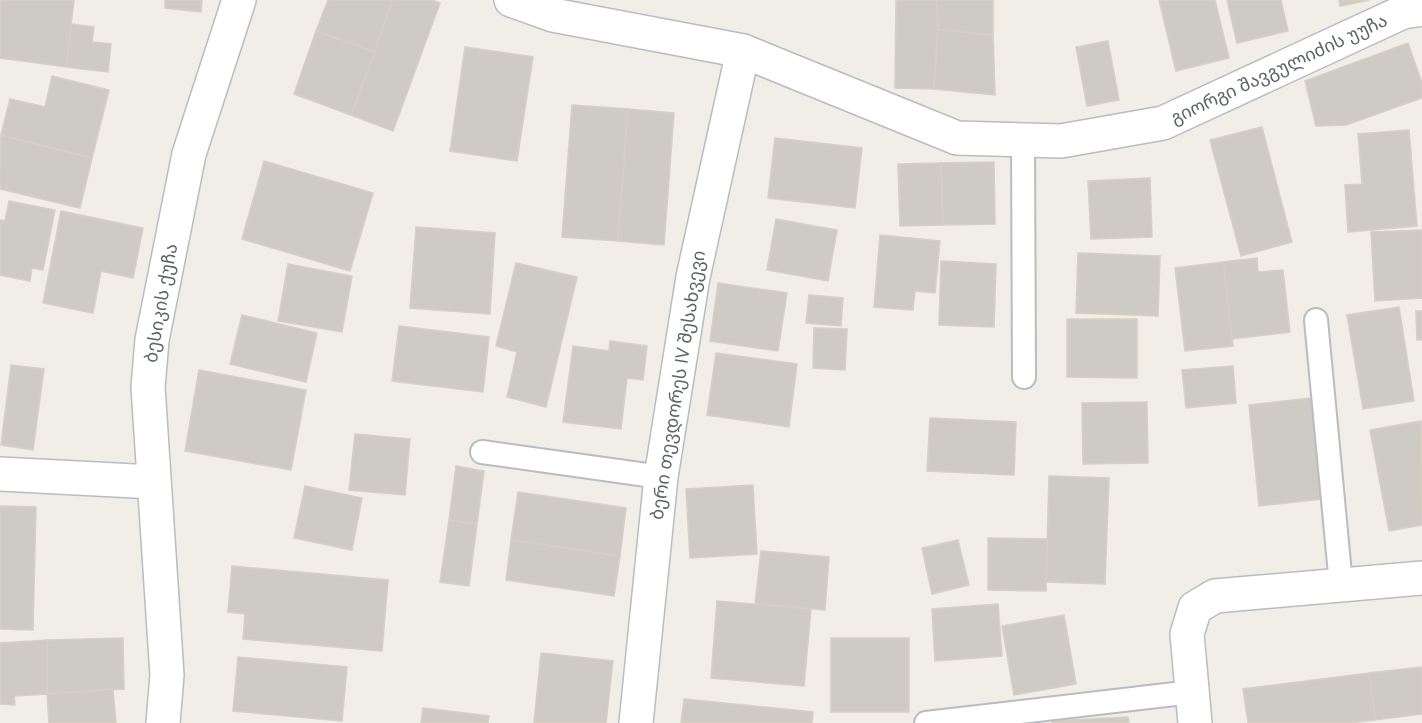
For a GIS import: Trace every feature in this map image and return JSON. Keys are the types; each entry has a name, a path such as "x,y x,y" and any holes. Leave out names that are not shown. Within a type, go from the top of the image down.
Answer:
{"street":[{"name":"ბესიკის ქუჩა","path":"163,723 167,675 148,387 152,340 189,154 239,0"},
{"name":"გიორგი შავგულიძის უუჩა","path":"511,0 553,15 743,51 957,138 1061,141 1163,123 1403,12 1422,9"},
{"name":"ბერი თევდორეს IV შესახვევი","path":"636,723 661,477 693,277 743,51"},
{"path":"0,474 153,482"},
{"path":"1193,708 1187,634 1195,608 1215,596 1422,578"}],"lane":[{"path":"1023,140 1024,377"},
{"path":"1316,320 1341,585"},
{"path":"482,452 661,477"},
{"path":"926,723 1193,708"}],"building":[{"path":"0,0 74,0 66,67 0,58"},
{"path":"165,0 202,0 201,12 165,8"},
{"path":"328,0 393,0 375,52 316,31"},
{"path":"393,0 432,0 440,3 393,131 351,115"},
{"path":"896,0 937,0 938,30 934,89 895,88"},
{"path":"937,0 993,0 993,35 938,30"},
{"path":"1159,0 1215,0 1229,58 1176,71"},
{"path":"1227,0 1281,0 1288,31 1237,43"},
{"path":"1339,0 1370,0 1340,6"},
{"path":"71,24 94,27 92,42 111,44 108,72 66,67"},
{"path":"938,30 993,35 995,95 934,89"},
{"path":"316,31 375,52 351,115 294,94"},
{"path":"1108,41 1119,100 1087,106 1076,47"},
{"path":"1408,43 1422,83 1422,98 1346,125 1316,126 1305,81"},
{"path":"465,47 533,57 517,161 450,151"},
{"path":"52,76 109,90 92,158 1,135 10,99 45,107"},
{"path":"572,105 628,109 618,241 562,237"},
{"path":"628,109 674,113 664,245 618,241"},
{"path":"1262,127 1292,242 1241,256 1210,140"},
{"path":"1409,130 1417,226 1348,232 1345,185 1362,184 1358,134"},
{"path":"1,135 92,158 80,208 0,189"},
{"path":"775,138 862,148 855,208 768,198"},
{"path":"264,161 373,193 350,271 242,239"},
{"path":"994,162 995,224 943,225 941,163"},
{"path":"941,163 943,225 900,226 898,164"},
{"path":"1150,178 1152,237 1091,239 1088,181"},
{"path":"9,201 55,210 43,270 32,268 30,281 0,275 0,220 5,221"},
{"path":"61,211 143,228 133,278 101,271 93,313 43,303"},
{"path":"776,219 837,230 828,281 767,270"},
{"path":"416,227 495,233 490,314 410,308"},
{"path":"1422,230 1422,298 1375,301 1371,232"},
{"path":"880,235 940,241 935,293 915,291 913,310 874,307"},
{"path":"1078,253 1160,256 1158,316 1076,313"},
{"path":"1257,258 1258,272 1283,270 1290,332 1232,339 1223,262"},
{"path":"941,261 996,264 994,327 939,325"},
{"path":"1223,262 1233,346 1185,351 1175,268"},
{"path":"516,263 577,277 546,407 507,397 517,352 496,346"},
{"path":"288,264 352,276 342,332 278,321"},
{"path":"718,283 787,293 778,351 710,341"},
{"path":"809,295 843,298 841,326 806,323"},
{"path":"1399,307 1414,401 1363,409 1347,315"},
{"path":"1416,311 1422,311 1422,340 1417,340"},
{"path":"242,315 317,333 306,382 230,364"},
{"path":"1067,319 1137,319 1137,378 1067,377"},
{"path":"399,326 489,337 483,392 392,381"},
{"path":"814,328 847,329 845,370 813,368"},
{"path":"610,341 647,346 643,380 627,378 621,429 563,422 573,346 609,351"},
{"path":"716,353 797,364 789,427 707,415"},
{"path":"11,365 44,369 33,450 1,445"},
{"path":"1233,366 1236,403 1186,408 1182,370"},
{"path":"199,370 306,390 291,470 185,451"},
{"path":"1311,398 1322,499 1259,506 1249,405"},
{"path":"1147,402 1148,463 1083,464 1082,403"},
{"path":"930,418 1016,422 1014,475 927,471"},
{"path":"1421,421 1422,525 1389,531 1370,430"},
{"path":"355,434 410,439 405,495 349,490"},
{"path":"456,466 484,471 477,524 449,520"},
{"path":"1049,476 1109,478 1105,584 1046,582"},
{"path":"753,485 757,554 690,558 686,489"},
{"path":"305,486 362,498 352,550 294,538"},
{"path":"518,492 626,508 620,556 511,540"},
{"path":"0,506 36,507 33,630 0,629"},
{"path":"449,520 477,524 469,586 440,582"},
{"path":"988,538 1047,539 1046,591 988,590"},
{"path":"511,540 620,556 614,596 506,580"},
{"path":"958,540 969,585 932,594 922,548"},
{"path":"761,551 829,557 825,610 755,604"},
{"path":"232,566 388,580 382,651 243,639 245,614 228,612"},
{"path":"717,601 811,609 804,686 711,678"},
{"path":"998,604 1002,656 935,661 932,609"},
{"path":"1064,615 1076,684 1014,695 1002,626"},
{"path":"123,638 124,689 47,694 47,640"},
{"path":"831,638 909,638 909,712 831,712"},
{"path":"47,640 47,694 14,696 15,705 0,704 0,643"},
{"path":"541,653 613,661 606,723 534,723"},
{"path":"238,657 347,667 342,721 233,711"},
{"path":"1422,667 1422,714 1375,720 1369,673"},
{"path":"1369,673 1375,720 1349,723 1248,723 1243,689"},
{"path":"113,689 116,723 49,723 47,694"},
{"path":"684,699 813,712 812,723 681,723"},
{"path":"423,708 489,716 488,723 421,723"},
{"path":"1128,717 1129,723 1052,723 1052,721"}]}
